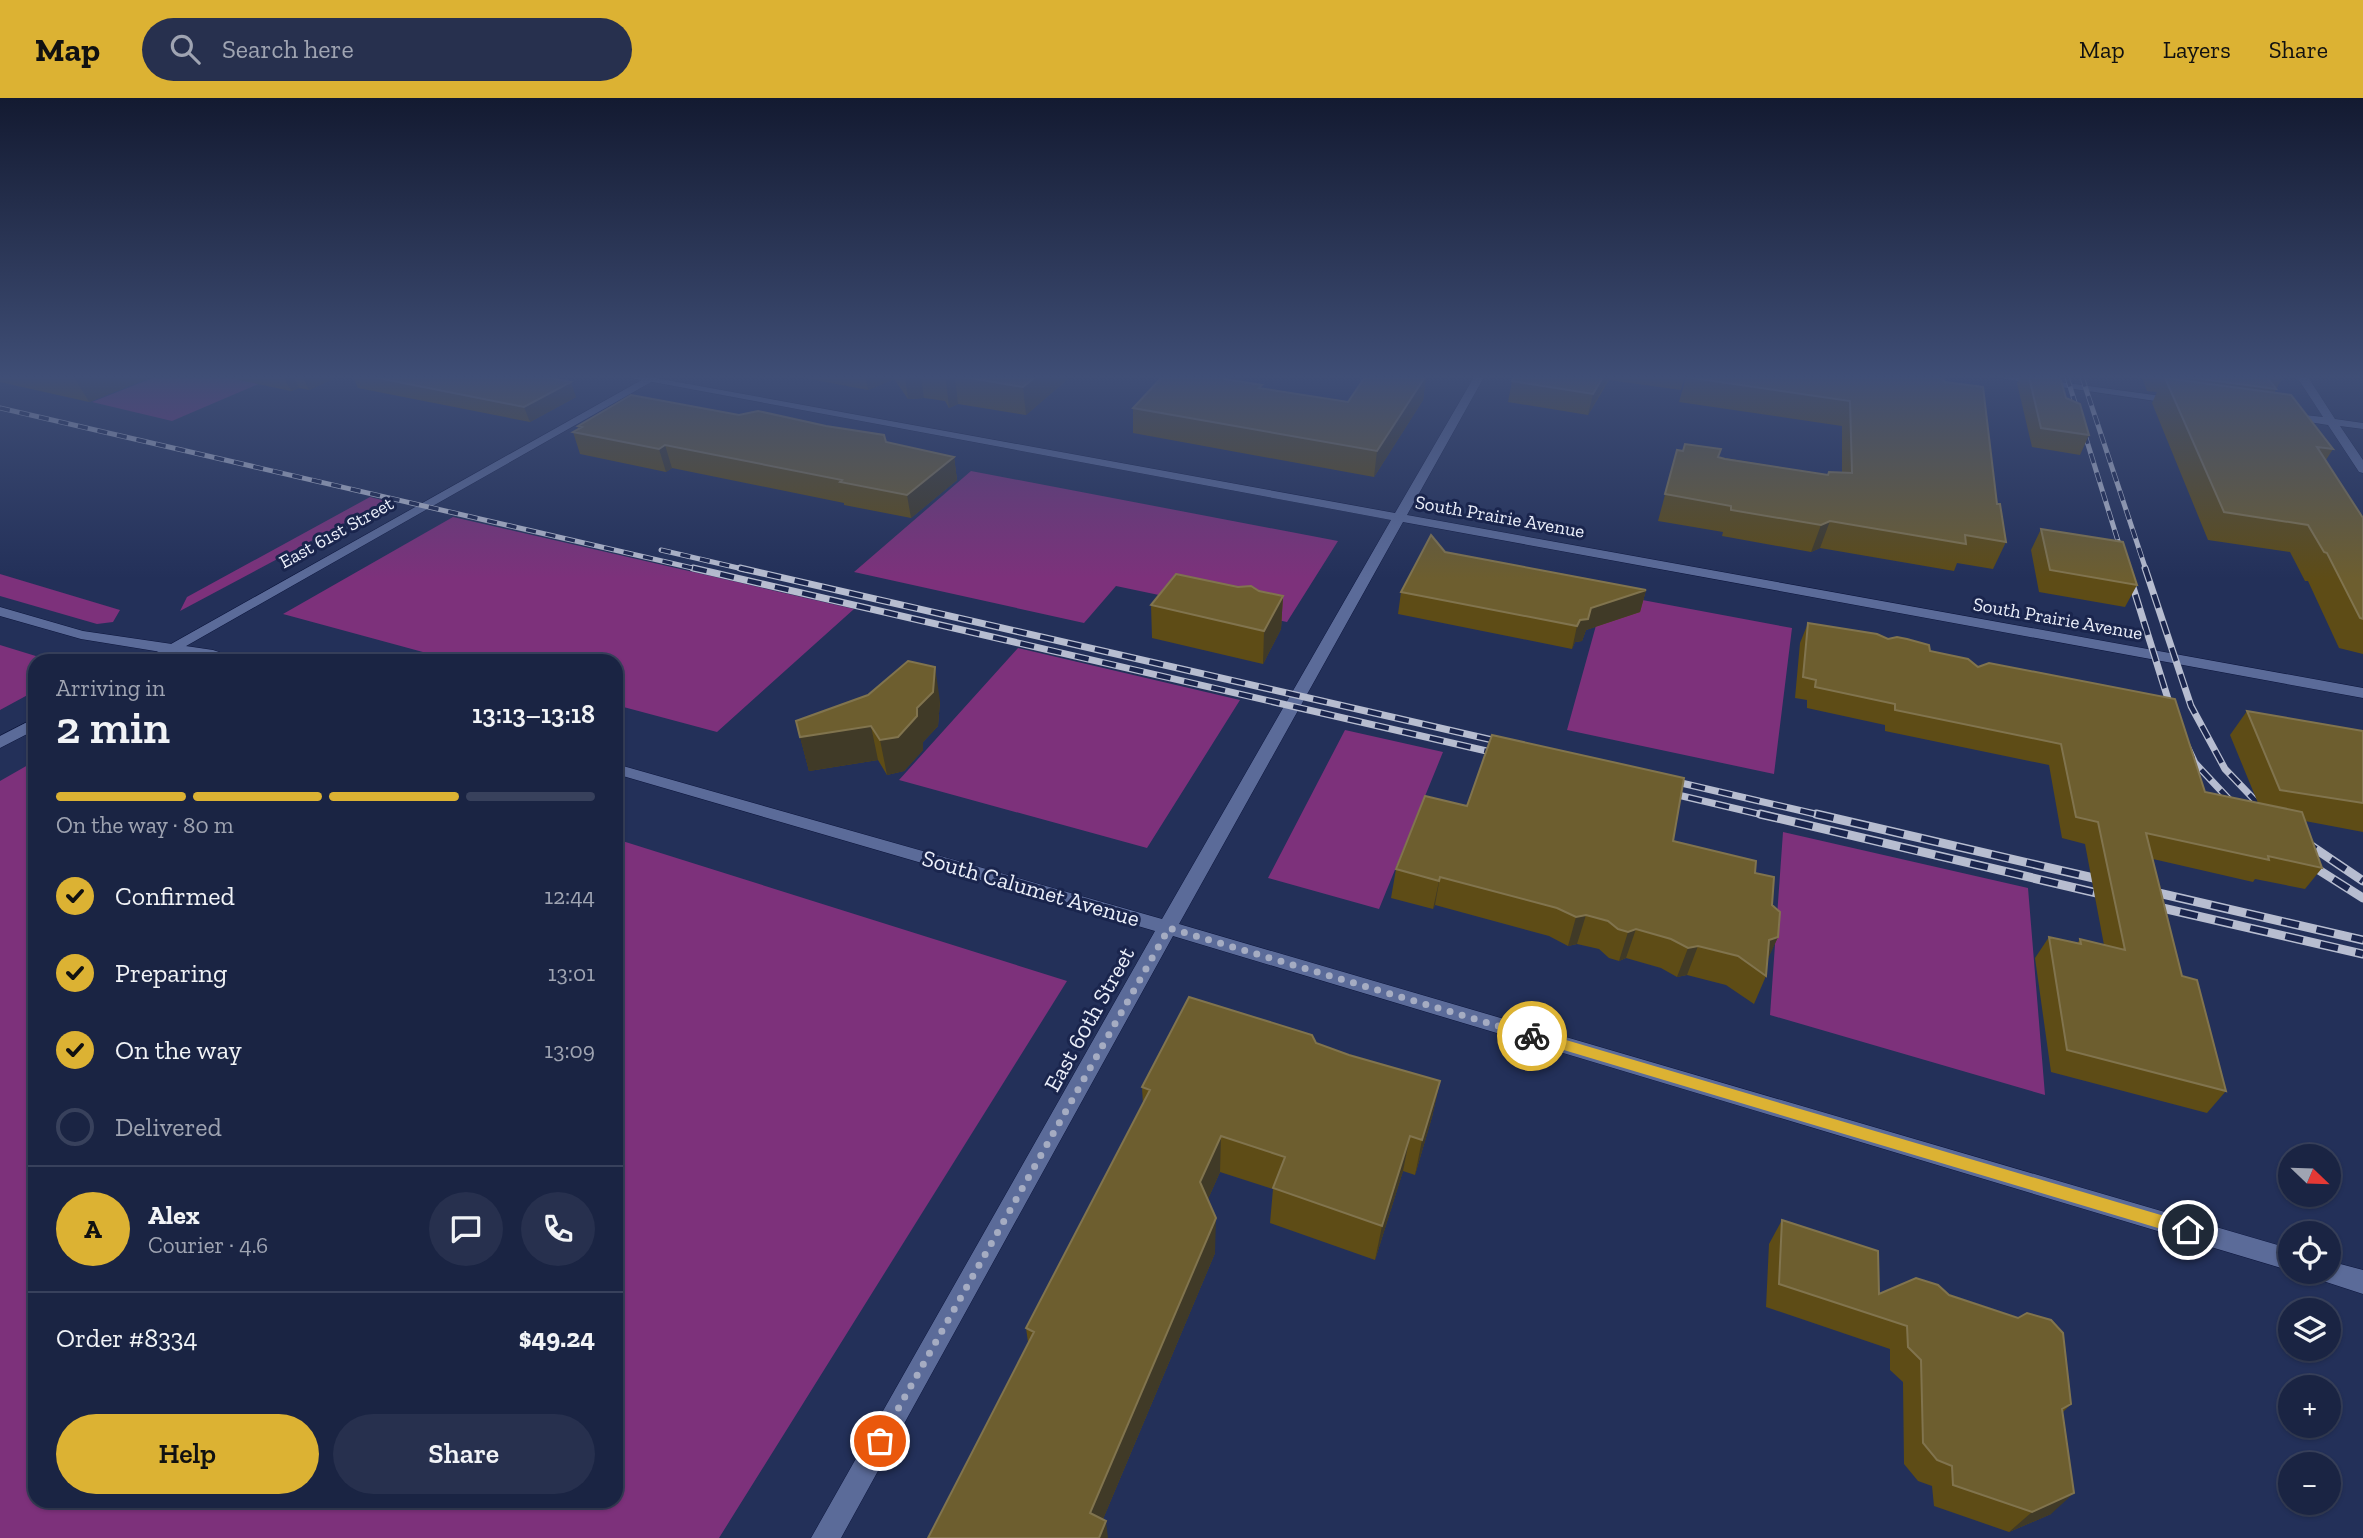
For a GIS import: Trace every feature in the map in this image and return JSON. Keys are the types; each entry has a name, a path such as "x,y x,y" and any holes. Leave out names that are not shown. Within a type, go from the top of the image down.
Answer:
{"street":[{"name":"East 61st Street","path":"160,654 535,444"},
{"name":"South Prairie Avenue","path":"1005,444 2363,693"},
{"name":"East 60th Street","path":"825,1538 1441,444"},
{"path":"2347,444 2363,469"},
{"path":"0,611 81,635 201,654"},
{"path":"0,743 28,727"},
{"name":"South Calumet Avenue","path":"623,771 1169,928 2278,1257"},
{"path":"2341,1276 2363,1282"}],"shaded area":[{"path":"971,471 1338,541 1287,622 1116,586 1084,623 854,572"},
{"path":"370,497 386,501 180,611 187,597"},
{"path":"453,517 854,609 717,732 623,707 623,654 430,654 283,614"},
{"path":"0,574 120,610 113,622 97,624 0,596"},
{"path":"1605,593 1792,628 1774,774 1567,730"},
{"path":"0,645 29,654 28,695 0,710"},
{"path":"1018,648 1240,700 1147,848 899,780"},
{"path":"1345,730 1443,752 1379,909 1268,878"},
{"path":"28,765 28,1508 623,1508 623,841 1067,981 719,1538 0,1538 0,781"},
{"path":"1783,832 2028,888 2045,1095 1770,1015"}],"building":[{"path":"635,444 896,444 954,457 907,495 665,445 659,449"},
{"path":"1338,444 1381,444 1377,451"},
{"path":"1685,444 1721,449 1718,457 1725,459 1828,475 1829,472 1852,473 1851,444 1990,444 1997,504 2000,504 2006,542 1965,535 1966,544 1830,521 1821,525 1731,510 1731,506 1665,494 1677,450 1683,451"},
{"path":"2194,444 2329,444 2333,449 2317,447 2363,518 2363,619 2360,618 2327,553 2308,525 2224,512"},
{"path":"2041,529 2123,542 2137,585 2050,570"},
{"path":"1431,535 1445,552 1646,590 1591,608 1588,619 1580,620 1577,626 1401,592"},
{"path":"1176,574 1238,587 1251,586 1259,591 1283,596 1264,631 1151,605"},
{"path":"1808,623 1877,634 1888,639 1907,639 1929,645 1930,651 1968,659 1978,667 1989,663 2175,699 2205,792 2302,812 2322,868 2268,856 2269,860 2146,833 2182,976 2197,980 2226,1091 2067,1050 2049,937 2081,944 2080,939 2125,950 2098,822 2076,817 2061,744 1895,710 1895,704 1815,687 1816,680 1803,677"},
{"path":"908,661 935,667 933,692 917,708 917,716 898,737 880,740 871,726 800,737 796,721 868,695"},
{"path":"2247,711 2363,731 2363,803 2280,790"},
{"path":"1492,735 1684,778 1673,841 1756,861 1755,873 1774,877 1772,905 1780,912 1778,937 1769,940 1766,976 1738,956 1698,946 1688,948 1671,939 1636,929 1628,932 1618,929 1608,921 1586,915 1576,917 1557,908 1440,877 1439,881 1396,869 1425,796 1467,806"},
{"path":"1189,997 1312,1035 1316,1043 1349,1055 1440,1081 1422,1140 1410,1136 1382,1226 1273,1188 1285,1157 1221,1136 1200,1182 1216,1218 1090,1513 1106,1521 1099,1538 928,1538 1034,1332 1026,1328 1150,1090 1142,1087"},
{"path":"1782,1220 1878,1251 1879,1294 1916,1278 1938,1285 1949,1295 2018,1318 2027,1313 2051,1320 2063,1333 2071,1404 2062,1409 2074,1493 2032,1512 1953,1485 1952,1466 1937,1460 1923,1443 1921,1360 1908,1347 1907,1326 1779,1284"}],"railway":[{"path":"157,444 701,570"},
{"path":"2088,444 2127,570"},
{"path":"2104,444 2146,570"},
{"path":"661,550 747,570"},
{"path":"693,568 1504,755"},
{"path":"740,568 1510,744"},
{"path":"2127,568 2173,715"},
{"path":"2145,568 2191,706 2225,769 2270,816"},
{"path":"2187,746 2195,763 2240,811"},
{"path":"1664,779 1824,816"},
{"path":"1661,791 1767,816"},
{"path":"1760,814 2114,897"},
{"path":"1816,814 2111,882"},
{"path":"2301,839 2363,881"},
{"path":"2303,860 2363,898"},
{"path":"2141,889 2363,940"},
{"path":"2145,904 2363,954"}],"way so far":[{"path":"880,1441 1169,928 1532,1036"}],"route":[{"path":"1532,1036 2188,1230"}]}
